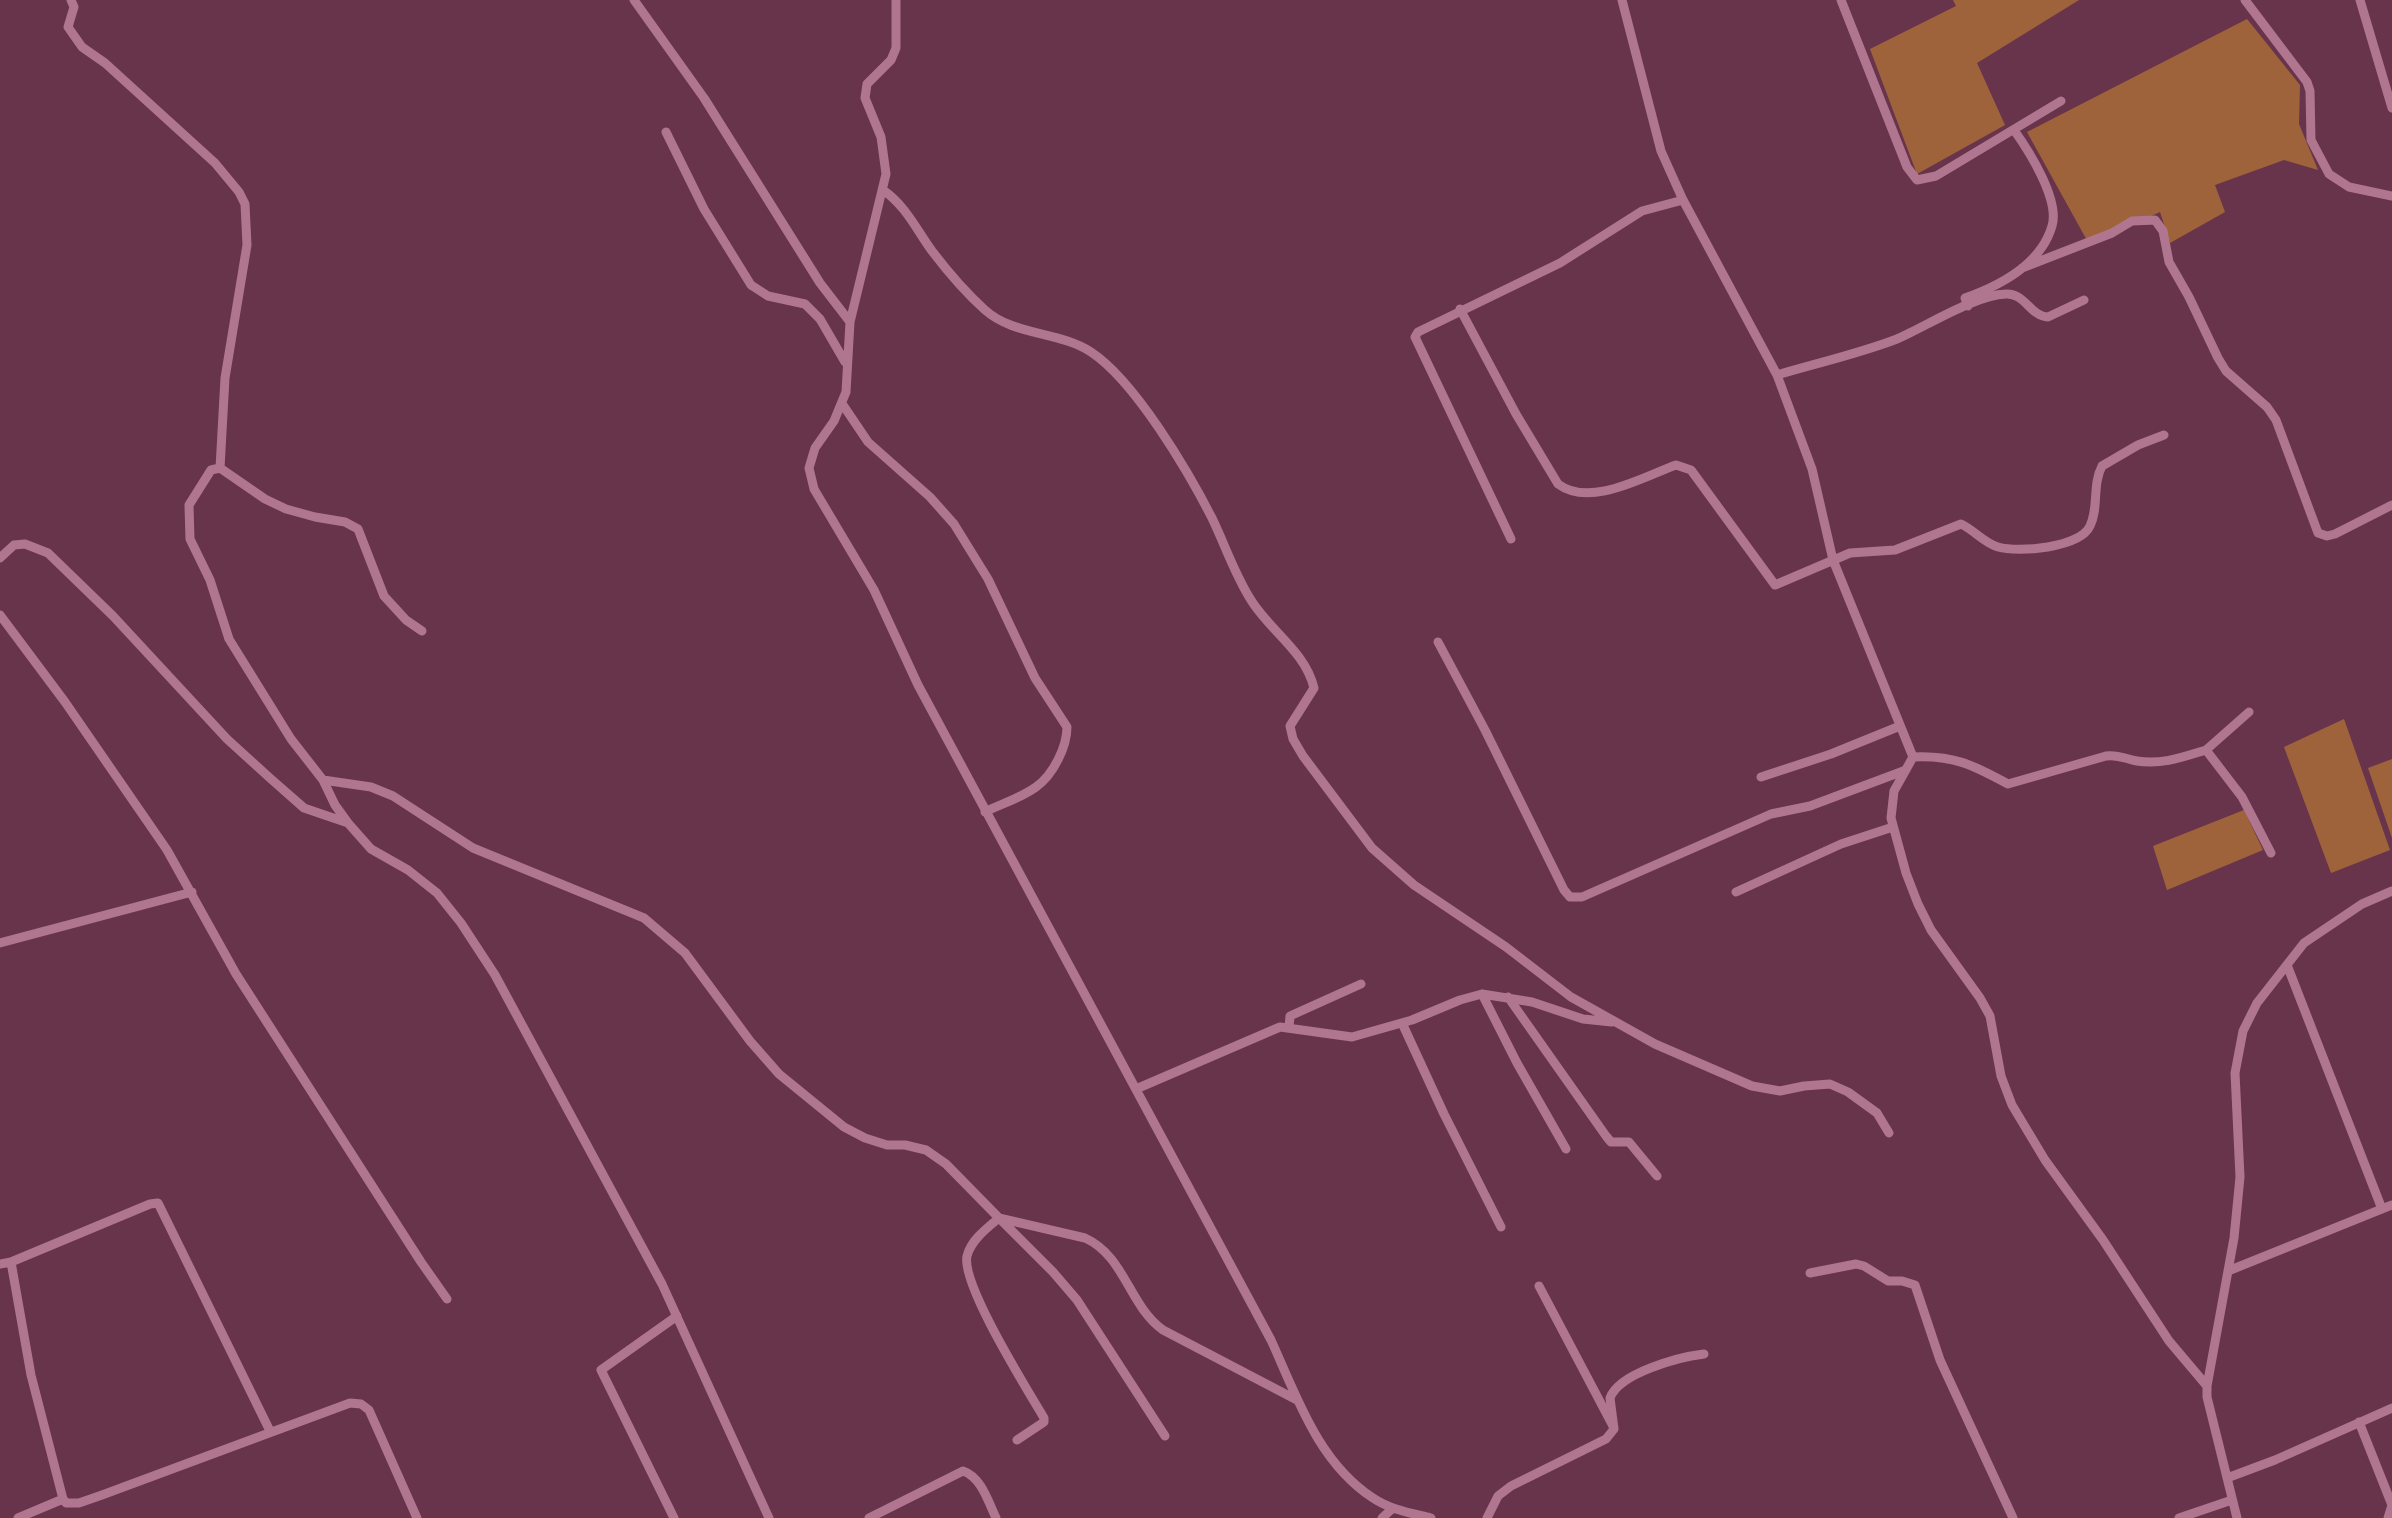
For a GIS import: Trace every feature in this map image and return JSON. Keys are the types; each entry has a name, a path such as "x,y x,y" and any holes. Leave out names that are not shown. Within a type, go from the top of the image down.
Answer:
{"street":[{"path":"71,0 74,7 68,27 82,47 105,63 203,152 239,192 245,204 247,245 225,378 220,468"},
{"path":"634,0 704,98 820,283 850,322"},
{"path":"896,0 896,48 891,60 867,84 865,98 883,148 886,174 850,322 843,405 811,459 809,468 814,489 874,590 918,685 1271,1340 1296,1399 1320,1443 1355,1484 1374,1499 1393,1508 1431,1518"},
{"path":"1622,0 1661,151 1683,200 1777,375 1812,469 1833,560 1913,757"},
{"path":"1841,0 1907,167 1917,180 1936,176 2061,101"},
{"path":"2245,0 2307,82 2311,140 2329,174 2349,187 2392,196"},
{"path":"2360,0 2392,108"},
{"path":"1968,306 1965,298 1998,285 2022,268 2041,247 2053,224 2048,192 2032,155 2014,130"},
{"path":"666,132 715,228 751,285 768,296 805,304 820,319 846,365"},
{"path":"883,190 902,205 950,274 989,313 1023,329 1090,351 1126,383 1185,471 1251,601 1297,654 1311,676 1314,688 1290,726 1293,739 1314,773 1372,848 1414,885 1455,915 1506,947 1571,997 1616,1023 1655,1044 1752,1086 1780,1091 1830,1084 1848,1092 1877,1113 1889,1133"},
{"path":"1511,539 1415,337 1418,332 1460,309 1560,263 1642,211 1683,200"},
{"path":"2022,268 2112,233 2132,221 2155,220 2163,231 2169,262 2218,358 2226,371 2267,407 2276,420 2318,533 2327,536 2335,534 2392,505"},
{"path":"1777,375 1895,339 2003,294 2019,297 2037,314 2048,317 2084,300"},
{"path":"1460,309 1516,414 1558,484 1582,494 1596,494 1676,465 1691,470 1775,585 1859,551 1895,550 1961,524 1994,547 2030,548 2063,544 2082,536 2090,527 2094,490 2102,466 2138,445 2164,435"},
{"path":"843,405 880,456 930,497 954,524 988,579 1030,670 1067,727 1062,749 1036,787 985,812"},
{"path":"422,631 406,620 384,596 358,529 345,522 286,509 265,499 220,468 211,470 189,505 190,539 210,580 229,639 348,823 371,849 408,870 437,893 495,975 677,1316 769,1518"},
{"path":"0,558 14,545 25,544 48,553 113,616 227,739 289,795 312,812 348,823"},
{"path":"0,615 65,702 167,850 251,999 447,1299"},
{"path":"1438,642 1570,897 1582,897 1771,814 1810,806 1906,770"},
{"path":"1913,757 1951,758 2012,784 2113,755 2154,763 2168,762 2206,750 2249,712"},
{"path":"1761,777 1843,750 1900,726"},
{"path":"2206,750 2242,797 2271,853"},
{"path":"1913,757 1894,791 1891,804 1893,827 1918,904 1931,930 1990,1016 2001,1076 2012,1105 2045,1160 2103,1240 2169,1341 2207,1386"},
{"path":"323,780 371,787 393,796 473,848 644,918 685,953 750,1041 779,1074 808,1099 844,1127 865,1138 887,1145 926,1150 946,1164 1077,1300 1165,1436"},
{"path":"1736,892 1841,844 1893,827"},
{"path":"2237,1518 2207,1397 2207,1386 2228,1271 2240,1177 2235,1073 2243,1031 2257,1003 2304,943 2362,904 2392,891"},
{"path":"0,943 192,892"},
{"path":"2228,1271 2387,1207 2287,965"},
{"path":"1289,1027 1290,1016 1361,984"},
{"path":"1136,1089 1270,1030 1289,1027 1352,1037 1402,1023 1482,994 1508,997 1583,1019 1616,1023"},
{"path":"1482,994 1566,1149"},
{"path":"1508,997 1606,1136 1611,1142 1629,1142 1657,1176"},
{"path":"1402,1023 1501,1227"},
{"path":"0,1264 158,1203 270,1431"},
{"path":"999,1218 1096,1242 1113,1259 1150,1321 1296,1399"},
{"path":"999,1218 971,1246 967,1268 998,1336 1044,1418 1044,1422 1017,1440"},
{"path":"11,1262 31,1375 66,1503 79,1503 350,1403 361,1404 369,1410 417,1518"},
{"path":"1810,1273 1856,1264 1888,1281 1915,1285 1940,1360 2013,1518"},
{"path":"1539,1286 1614,1429"},
{"path":"674,1518 601,1370 677,1316"},
{"path":"1614,1429 1610,1398 1618,1386 1655,1366 1680,1357 1704,1354"},
{"path":"2227,1478 2392,1408"},
{"path":"2359,1422 2392,1505 2388,1518"},
{"path":"1487,1518 1498,1496 1511,1486 1599,1444 1614,1429"},
{"path":"869,1518 963,1471 977,1481 996,1518"},
{"path":"18,1518 63,1499"},
{"path":"2179,1518 2232,1500"},
{"path":"1382,1518 1393,1508"}],"shaded area":[{"path":"1953,0 2079,0 1977,63 2005,125 1917,174 1870,49 1956,6"},
{"path":"2247,19 2300,85 2299,124 2318,170 2284,160 2215,185 2225,212 2170,243 2160,212 2089,244 2027,132"},
{"path":"2344,719 2390,850 2331,873 2284,747"},
{"path":"2392,759 2392,838 2368,768"},
{"path":"2244,810 2263,850 2167,890 2153,846"}]}
